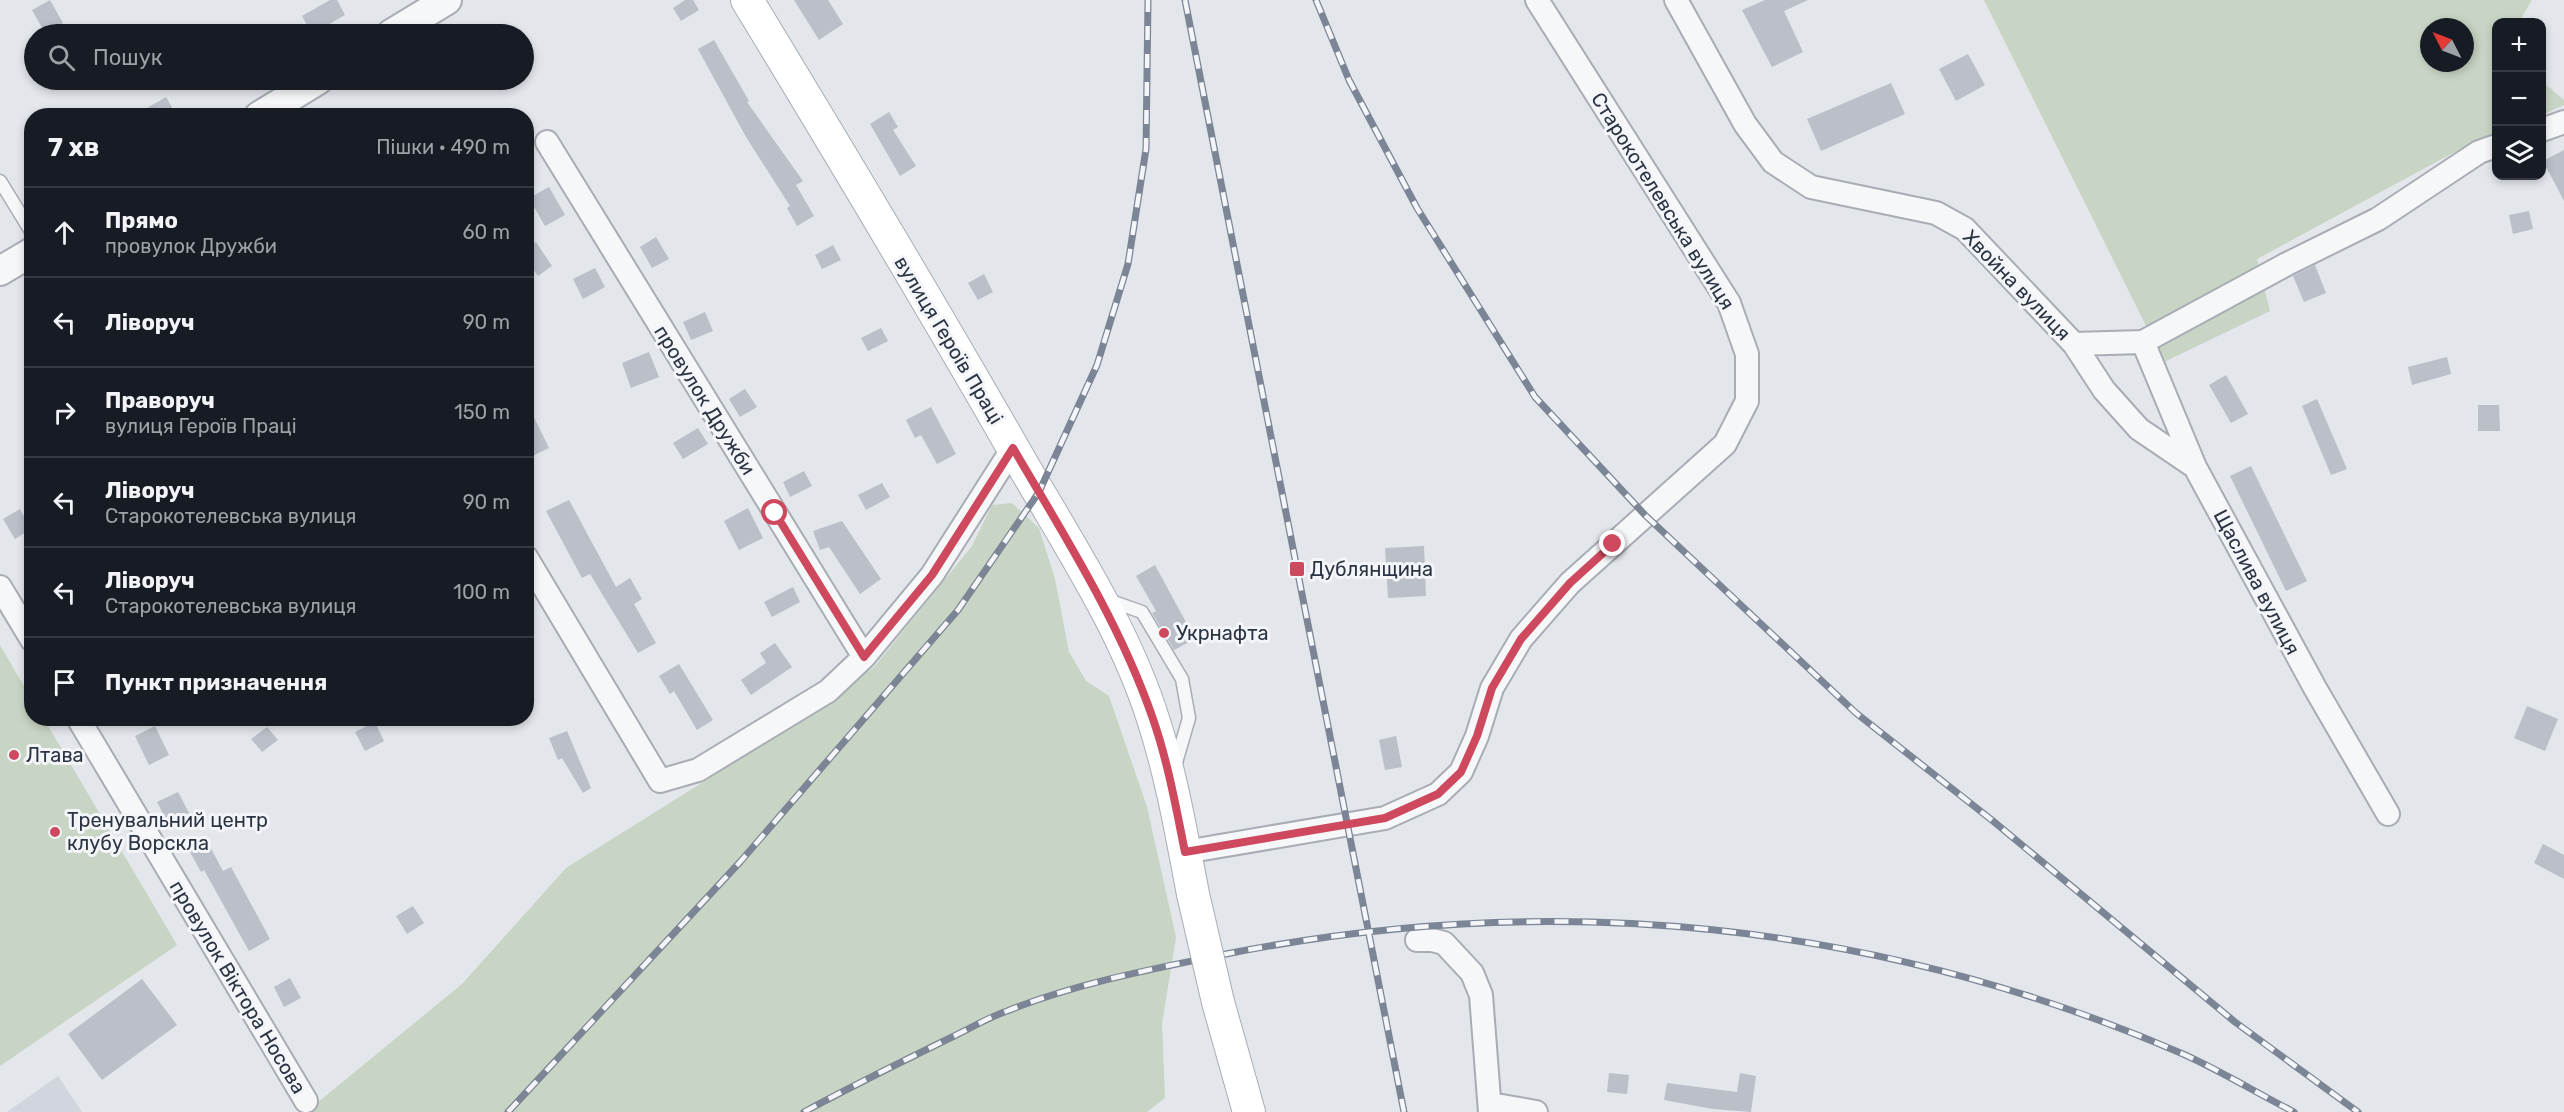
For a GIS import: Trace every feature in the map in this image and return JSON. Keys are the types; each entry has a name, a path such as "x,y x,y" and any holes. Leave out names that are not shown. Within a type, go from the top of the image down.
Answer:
{"main road":[{"name":"вулиця Героїв Праці","path":"747,0 1013,448 1098,597 1132,665 1154,720 1170,782 1218,1002 1249,1112"}],"street":[{"path":"407,24 447,0"},
{"name":"Старокотелевська вулиця","path":"1185,852 1385,818 1438,794 1461,772 1477,736 1492,688 1521,639 1570,583 1725,444 1747,401 1747,354 1729,303 1537,0"},
{"name":"Хвойна вулиця","path":"1676,0 1745,124 1773,162 1811,187 1936,213 1965,229 2074,344 2104,390 2139,429 2195,467"},
{"path":"272,108 302,90"},
{"path":"2546,128 2564,122"},
{"name":"провулок Дружби","path":"547,142 864,657"},
{"path":"2074,344 2143,342 2287,264 2378,219 2479,152 2492,147"},
{"path":"0,271 24,257"},
{"name":"Щаслива вулиця","path":"2143,342 2195,467 2315,688 2388,814"},
{"path":"534,570 660,781 698,770 828,691 864,657 932,575 1013,448"},
{"path":"0,587 24,627"},
{"name":"провулок Віктора Носова","path":"83,726 306,1101"},
{"path":"1417,940 1432,939 1444,943 1472,973 1481,995 1490,1108 1536,1112"}],"lane":[{"path":"0,181 24,220"},
{"path":"1098,597 1142,612 1182,680 1190,717 1170,782"}],"shaded area":[{"path":"58,1076 82,1112 7,1112"}],"green space":[{"path":"1984,0 2532,0 2521,18 2492,18 2492,136 2464,147 2257,259 2270,311 2164,362"},
{"path":"2546,84 2564,100 2564,105 2546,113"},
{"path":"1012,503 1039,528 1055,579 1069,652 1086,681 1109,696 1147,807 1176,937 1162,1024 1165,1098 1147,1112 306,1112 462,984 566,868 751,752 874,667 972,546 992,505"},
{"name":"Тренувальний центр клубу Ворскла","path":"0,645 24,686 24,726 48,726 177,945 0,1066"}],"building":[{"path":"50,0 63,23 40,24 32,10"},
{"path":"330,0 337,0 345,15 329,24 306,24 302,16"},
{"path":"685,0 693,0 699,10 681,21 673,8"},
{"path":"794,0 828,0 843,24 819,40"},
{"path":"1765,0 1808,0 1784,11 1803,52 1772,67 1742,10"},
{"path":"714,40 749,101 747,102 803,181 796,185 814,216 797,226 787,208 790,206 746,137 698,49"},
{"path":"1968,54 1985,85 1956,101 1939,69"},
{"path":"1891,83 1905,114 1821,151 1807,119"},
{"path":"166,97 172,108 147,108"},
{"path":"889,112 898,127 893,130 916,166 900,176 870,124"},
{"path":"2564,150 2564,201 2546,167 2546,159"},
{"path":"549,187 565,215 545,226 534,207 534,195"},
{"path":"2529,211 2533,229 2513,234 2509,215"},
{"path":"656,237 669,259 652,268 640,247"},
{"path":"536,242 552,266 538,276 534,270 534,243"},
{"path":"833,245 841,260 822,269 815,255"},
{"path":"2315,265 2326,293 2304,302 2293,276"},
{"path":"595,268 605,287 583,299 573,279"},
{"path":"984,274 993,292 978,300 968,283"},
{"path":"705,312 713,331 691,340 683,322"},
{"path":"881,328 888,341 868,351 861,338"},
{"path":"649,352 659,377 631,388 622,363"},
{"path":"2447,357 2451,374 2412,385 2408,367"},
{"path":"2226,375 2248,414 2231,423 2209,385"},
{"path":"745,389 757,407 740,417 729,399"},
{"path":"2317,399 2347,469 2331,475 2302,406"},
{"path":"2478,405 2499,405 2500,431 2478,431"},
{"path":"931,407 956,454 937,464 921,435 915,438 906,420"},
{"path":"534,417 549,448 534,455"},
{"path":"698,428 708,444 683,459 673,443"},
{"path":"2251,466 2307,581 2286,591 2230,476"},
{"path":"804,471 812,486 790,497 783,482"},
{"path":"882,483 890,497 866,510 858,495"},
{"path":"569,500 616,587 630,578 642,599 634,604 656,643 638,653 590,574 582,578 546,511"},
{"path":"748,508 763,538 739,550 724,521"},
{"path":"20,509 24,516 24,533 15,539 3,519"},
{"path":"842,521 881,579 860,594 829,547 820,550 813,531"},
{"path":"1424,546 1426,596 1388,598 1385,548"},
{"path":"1155,565 1195,639 1174,650 1152,613 1156,611 1136,576"},
{"path":"793,587 800,602 772,617 764,602"},
{"path":"775,643 792,667 751,695 741,680 766,663 760,653"},
{"path":"679,664 713,720 697,730 674,691 670,694 659,676"},
{"path":"2527,706 2558,719 2545,751 2514,738"},
{"path":"155,726 169,755 149,765 135,736"},
{"path":"367,726 377,726 384,741 365,751 355,732"},
{"path":"267,727 278,740 262,752 251,739"},
{"path":"567,731 591,788 583,793 562,758 558,760 549,738"},
{"path":"1396,736 1402,767 1385,770 1379,740"},
{"path":"178,792 189,813 168,823 157,802"},
{"path":"208,843 223,871 231,867 270,939 249,951 204,870 201,872 190,852"},
{"path":"2543,844 2564,855 2564,879 2534,863"},
{"path":"413,906 424,923 407,934 396,916"},
{"path":"290,978 301,998 284,1007 274,987"},
{"path":"142,979 177,1025 102,1080 68,1034"},
{"path":"1609,1073 1629,1075 1627,1094 1607,1092"},
{"path":"1740,1073 1756,1076 1751,1112 1713,1109 1664,1100 1667,1083 1737,1092"}],"railway":[{"path":"508,1112 740,862 958,610 1039,492 1097,365 1128,264 1146,149 1148,0"},
{"path":"1185,0 1404,1112"},
{"path":"1316,0 1349,80 1417,208 1535,397 1645,515 1856,713 1993,821 2235,1022 2358,1112"},
{"path":"804,1112 992,1017 1060,992 1115,978 1226,954 1349,934 1471,924 1592,922 1712,930 1832,947 1950,973 2067,1009 2183,1054 2294,1112"}],"place":[{"name":"Дублянщина","path":"1297,569"},
{"name":"Укрнафта","path":"1164,633"},
{"name":"Лтава","path":"14,755"},
{"name":"Тренувальний центр клубу Ворскла","path":"55,832"}],"route":[{"path":"775,513 864,657 932,575 1013,448 1098,597 1132,665 1154,720 1185,852 1385,818 1438,794 1461,772 1477,736 1492,688 1521,639 1570,583 1613,544"}]}
